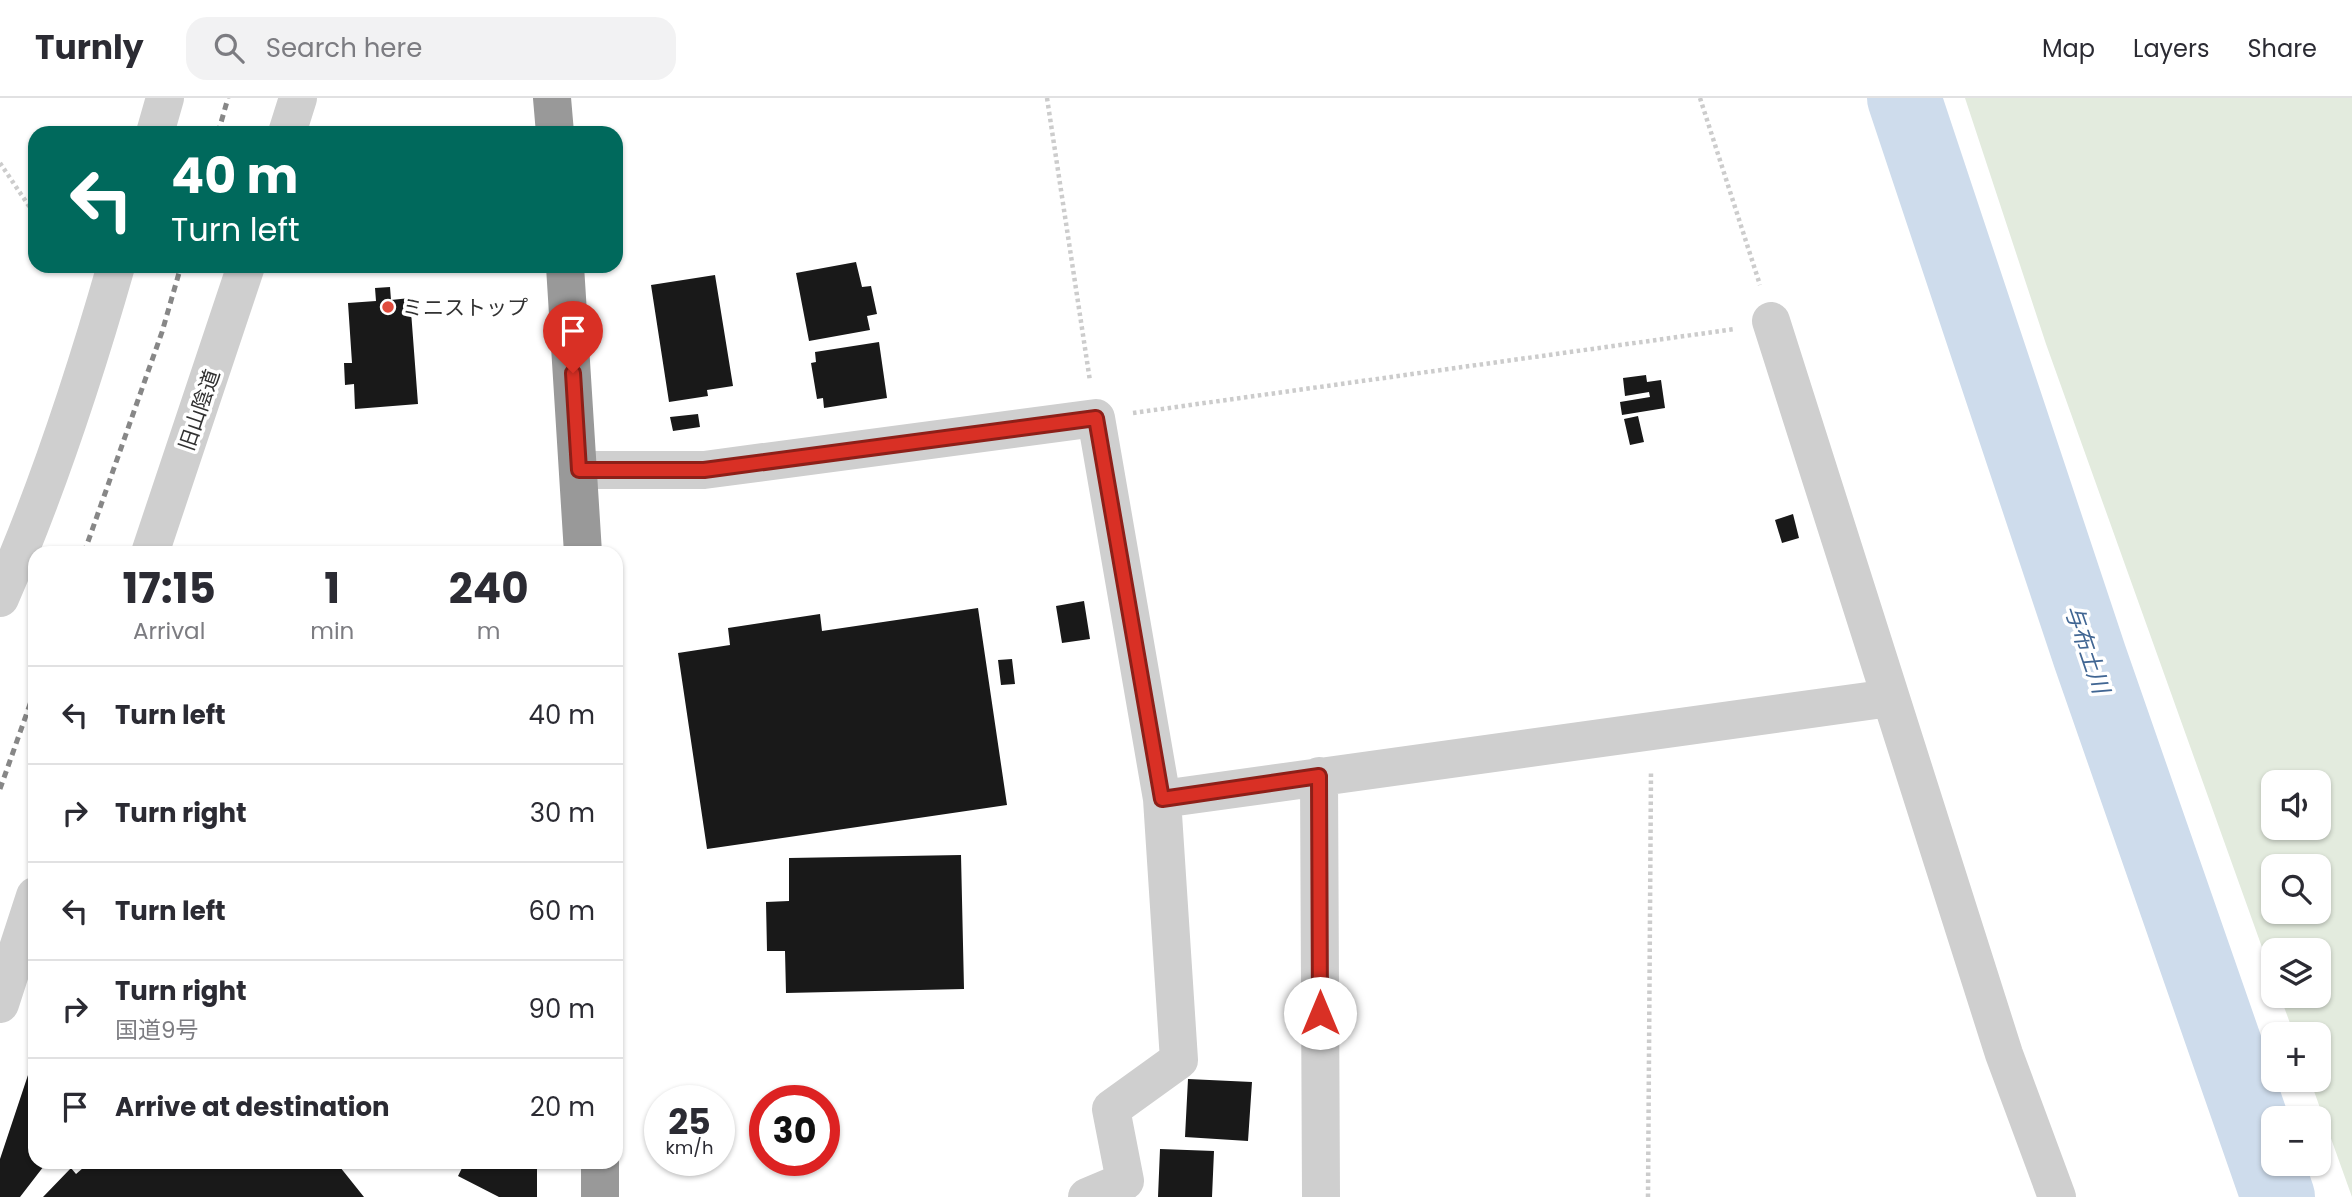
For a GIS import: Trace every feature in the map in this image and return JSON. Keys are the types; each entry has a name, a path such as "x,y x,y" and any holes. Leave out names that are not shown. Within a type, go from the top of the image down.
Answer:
{"highway":[{"path":"552,98 554,126"},
{"path":"565,273 583,546"},
{"path":"600,1169 600,1197"}],"street":[{"path":"157,126 165,98"},
{"path":"289,126 298,98"},
{"path":"0,598 18,558 92,348 114,273"},
{"name":"旧山陰道","path":"152,546 244,273"},
{"path":"1771,321 2004,1054 2057,1197"},
{"path":"579,470 704,470 1096,418 1162,799 1179,1060 1111,1109 1125,1181 1087,1197"},
{"path":"1162,799 1890,698"},
{"path":"1319,776 1321,1197"},
{"path":"0,1003 28,917"}],"path":[{"path":"1047,98 1096,418 1722,331 1771,321 1700,98"},
{"path":"0,163 28,205"},
{"path":"1648,1197 1651,730"}],"shaded area":[{"path":"1965,98 2352,98 2352,1197 2331,1138 2331,1106 2319,1106 2314,1092 2331,1092 2331,1022 2290,1022 2284,1008 2331,1008 2331,938 2261,938 2261,944 2046,344"}],"building":[{"path":"856,262 862,287 871,286 877,314 867,316 870,330 809,341 796,273"},
{"path":"715,275 733,386 707,390 708,396 669,402 651,285"},
{"path":"390,287 391,300 410,298 418,404 355,409 354,384 345,385 344,363 352,363 348,303 376,301 375,288"},
{"path":"879,342 887,398 824,408 823,398 817,399 811,363 816,362 815,352"},
{"path":"1646,375 1647,382 1661,380 1665,408 1622,415 1620,402 1650,397 1649,392 1625,396 1623,378"},
{"path":"698,414 700,427 673,431 670,417"},
{"path":"1638,416 1644,442 1630,445 1624,419"},
{"path":"1793,514 1799,538 1782,543 1775,520"},
{"path":"1084,601 1090,639 1062,643 1056,606"},
{"path":"978,608 1007,805 707,849 678,653 730,645 728,628 820,614 822,631"},
{"path":"1012,659 1015,684 1001,685 998,660"},
{"path":"961,855 964,989 786,993 785,951 767,951 766,902 789,901 789,858"},
{"path":"28,1075 28,1169 42,1169 20,1197 0,1197 0,1159"},
{"path":"1188,1079 1252,1082 1248,1141 1185,1137"},
{"path":"1160,1149 1214,1151 1212,1197 1158,1197"},
{"path":"70,1169 76,1174 82,1169 342,1169 364,1197 43,1197"},
{"path":"462,1169 537,1169 537,1197 499,1197 458,1176"}],"waterway":[{"name":"与布土川","path":"1904,98 2090,657 2278,1197"}],"railway":[{"path":"220,126 228,98"},
{"path":"86,546 162,332 179,273"},
{"path":"0,789 28,710"}],"place":[{"name":"ミニストップ","path":"388,307"}],"route":[{"path":"573,373 579,470 704,470 1096,418 1162,799 1319,776 1320,1013"}]}
